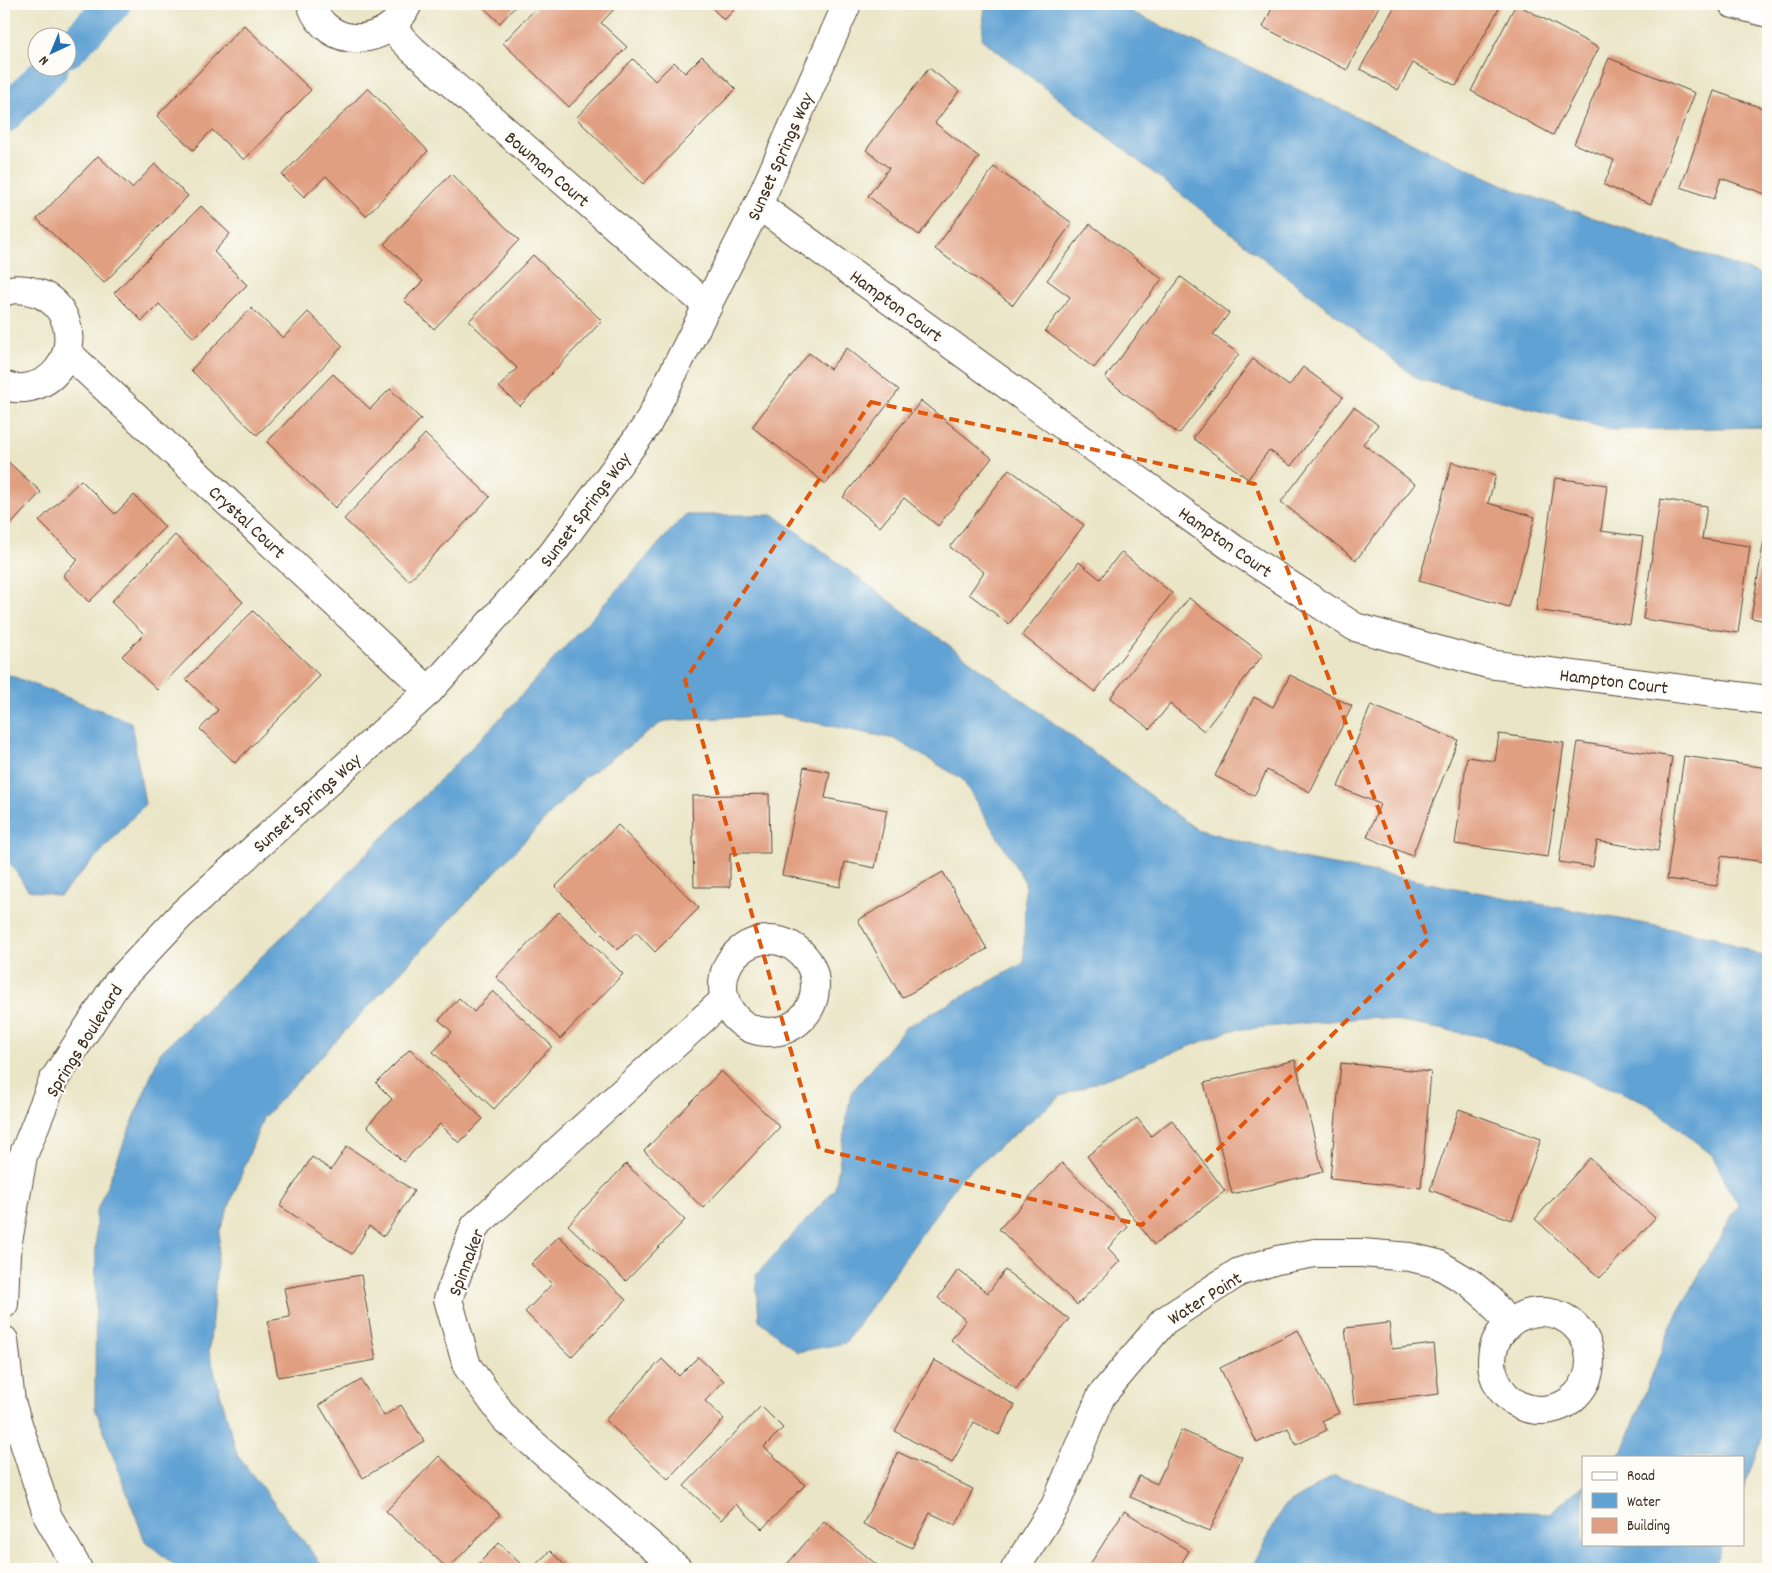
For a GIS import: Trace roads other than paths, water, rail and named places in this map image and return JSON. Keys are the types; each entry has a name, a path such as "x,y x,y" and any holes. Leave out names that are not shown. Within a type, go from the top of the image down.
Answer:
{"street":[{"path":"311,4 325,26 340,35 358,39 376,36 392,28 403,16 408,4"},
{"name":"Sunset Springs Way","path":"182,914 429,690 553,553 647,425 758,205 848,4"},
{"path":"1734,4 1768,13"},
{"name":"Bowman Court","path":"392,28 428,63 708,306"},
{"name":"Hampton Court","path":"758,205 1234,549 1355,627 1488,664 1768,700"},
{"path":"4,292 24,289 40,294 54,303 64,318 69,335 68,352 61,366 51,377 38,385 22,388 4,385"},
{"name":"Crystal Court","path":"68,352 429,690"},
{"name":"Springs Boulevard","path":"4,1304 6,1253 23,1156 54,1081 117,982 182,914"},
{"name":"Spinnaker","path":"678,1569 507,1421 467,1366 448,1298 475,1226 725,999"},
{"name":"Water Point","path":"1015,1569 1055,1506 1100,1396 1164,1321 1239,1272 1277,1260 1314,1253 1410,1257 1438,1264 1470,1284 1490,1300 1508,1324"},
{"path":"4,1340 11,1402 48,1517 78,1569"}],"water":[{"path":"985,4 1114,4 1521,193 1768,277 1768,427 1612,430 1418,379 982,39"},
{"path":"685,515 774,515 1196,829 1307,860 1714,937 1768,958 1768,1421 1744,1487 1744,1456 1617,1456 1623,1451 1672,1323 1738,1205 1712,1155 1645,1102 1485,1037 1373,1017 1232,1030 1061,1096 961,1178 845,1343 797,1352 759,1320 756,1275 835,1189 851,1093 906,1027 1024,963 1025,882 962,779 895,739 777,715 664,721 585,777 263,1118 220,1230 209,1352 237,1455 325,1569 179,1569 145,1541 95,1408 96,1213 160,1053 327,894 493,726"},
{"path":"4,673 131,722 145,804 60,896 28,890 4,854"},
{"path":"1335,1475 1439,1508 1550,1513 1582,1486 1582,1546 1722,1546 1714,1569 1251,1569 1283,1507"}],"waterway":[{"path":"78,40 113,4"},
{"path":"4,116 41,78"}]}
